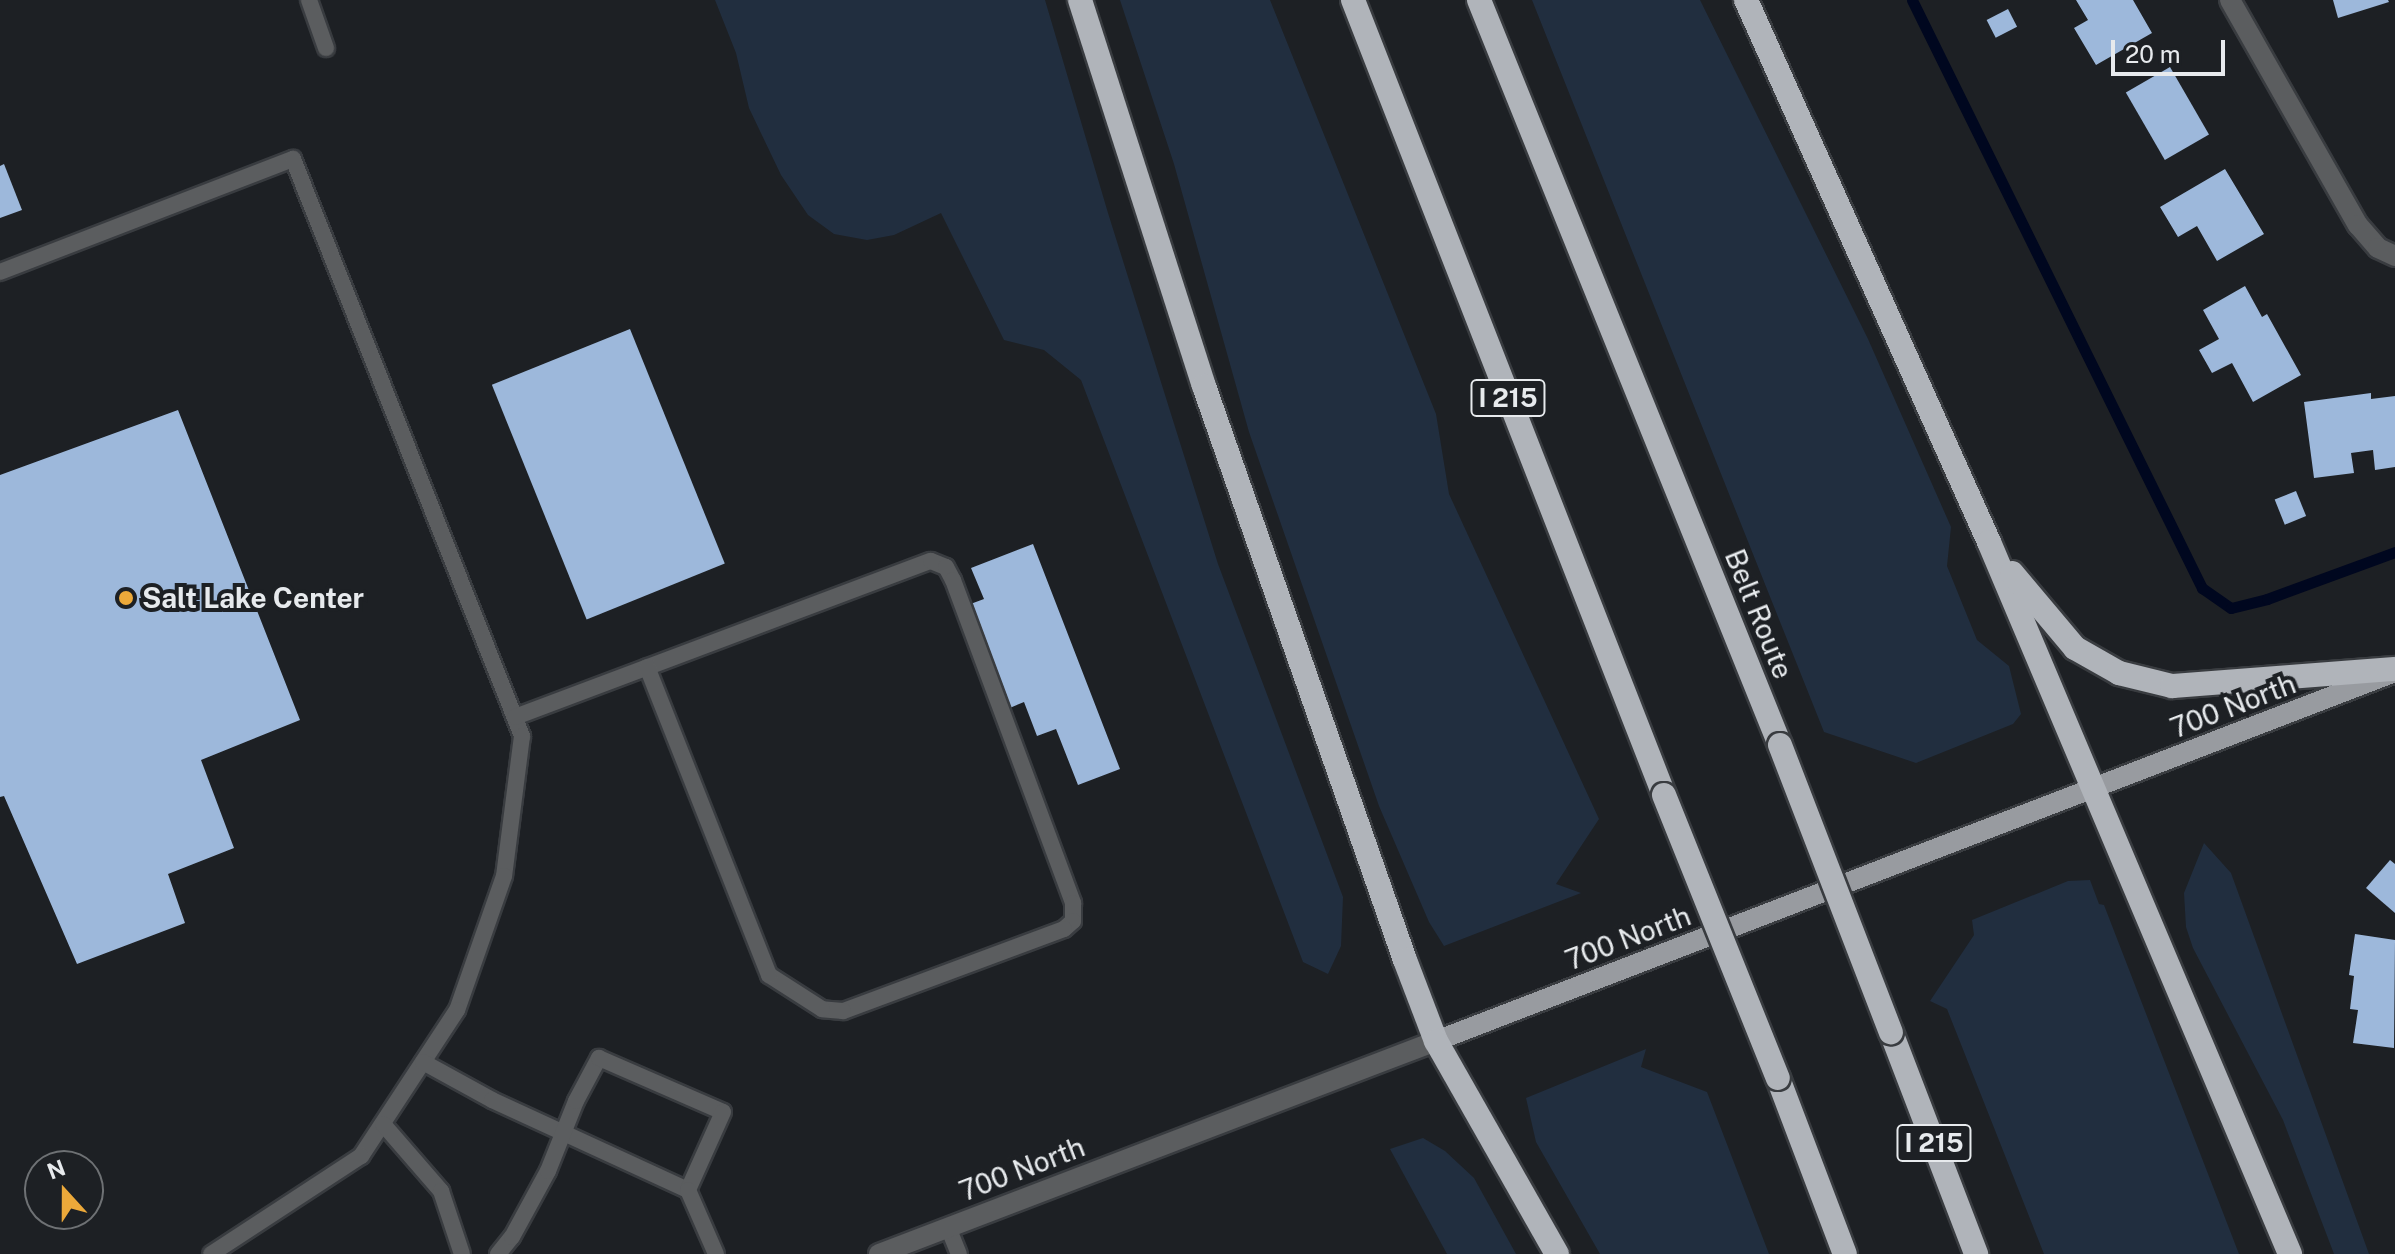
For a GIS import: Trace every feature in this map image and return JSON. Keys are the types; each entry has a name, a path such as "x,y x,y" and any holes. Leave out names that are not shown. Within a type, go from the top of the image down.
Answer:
{"highway":[{"path":"1080,0 1204,386 1436,1041 1557,1254"},
{"name":"I 215","path":"1353,0 1845,1254"},
{"name":"Belt Route","path":"1479,0 1780,745 1976,1254"},
{"path":"1746,0 1989,542 2290,1254"},
{"path":"1989,542 2075,648 2119,673 2172,686 2395,670"}],"main road":[{"name":"700 North","path":"1436,1041 2096,789 2395,670"}],"street":[{"path":"2230,0 2358,225 2378,248 2393,256"},
{"name":"700 North","path":"879,1254 1436,1041"}],"lane":[{"path":"309,0 326,48"},
{"path":"0,272 293,159 522,736 504,876 457,1010 361,1156 211,1254"},
{"path":"515,717 647,667 931,561 946,567 1073,903 1073,921 1050,934 843,1011 822,1009 769,975 647,667"},
{"path":"498,1254 512,1237 566,1134 576,1101 599,1058 723,1112 688,1190"},
{"path":"423,1062 566,1134 688,1190 716,1254"},
{"path":"383,1124 441,1191 462,1254"},
{"path":"948,1227 959,1254"}],"shaded area":[{"path":"715,0 1045,0 1218,564 1343,897 1341,946 1328,974 1303,962 1081,380 1044,350 1004,340 941,213 894,235 867,240 834,234 808,215 781,175 749,108 736,53"},
{"path":"1120,0 1270,0 1436,414 1449,494 1599,819 1556,884 1581,893 1444,946 1429,922 1379,806 1249,432 1174,164"},
{"path":"1532,0 1700,0 1868,339 1951,527 1947,566 1977,640 2009,666 2021,714 2013,724 1916,763 1824,732"},
{"path":"2204,843 2231,873 2369,1254 2334,1254 2283,1120 2193,948 2186,927 2184,893"},
{"path":"2090,880 2099,904 2104,905 2239,1254 2044,1254 1947,1009 1930,1001 1974,935 1972,920 2068,881"},
{"path":"1646,1049 1641,1067 1707,1092 1769,1254 1600,1254 1536,1142 1526,1098"},
{"path":"1423,1138 1445,1151 1474,1178 1516,1254 1447,1254 1390,1149"}],"building":[{"path":"2076,0 2133,0 2152,33 2096,65 2074,28 2088,20"},
{"path":"2333,0 2388,0 2389,2 2338,18"},
{"path":"2008,9 2017,27 1996,38 1987,20"},
{"path":"2170,67 2209,135 2165,160 2126,92"},
{"path":"4,164 22,210 0,218 0,166"},
{"path":"2225,169 2264,234 2217,261 2197,226 2178,237 2160,207"},
{"path":"2245,286 2262,317 2267,314 2301,375 2253,402 2232,363 2212,373 2199,350 2219,339 2203,310"},
{"path":"630,329 725,564 587,619 492,385"},
{"path":"2371,393 2371,399 2395,396 2395,467 2375,470 2373,450 2351,453 2354,473 2314,478 2304,402"},
{"name":"Salt Lake Center","path":"178,410 300,720 201,760 234,848 168,874 185,923 77,964 4,796 0,797 0,475"},
{"path":"2296,491 2306,516 2285,525 2275,500"},
{"path":"1033,544 1120,769 1078,785 1056,729 1037,736 1024,702 1005,710 965,606 984,599 971,568"},
{"path":"2390,860 2395,864 2395,913 2366,888"},
{"path":"2355,934 2395,940 2394,1048 2353,1043 2358,1010 2350,1009 2354,976 2349,975"}],"waterway":[{"path":"1912,0 2202,588 2231,608 2267,599 2395,552"}],"place":[{"name":"Salt Lake Center","path":"126,598"}]}
